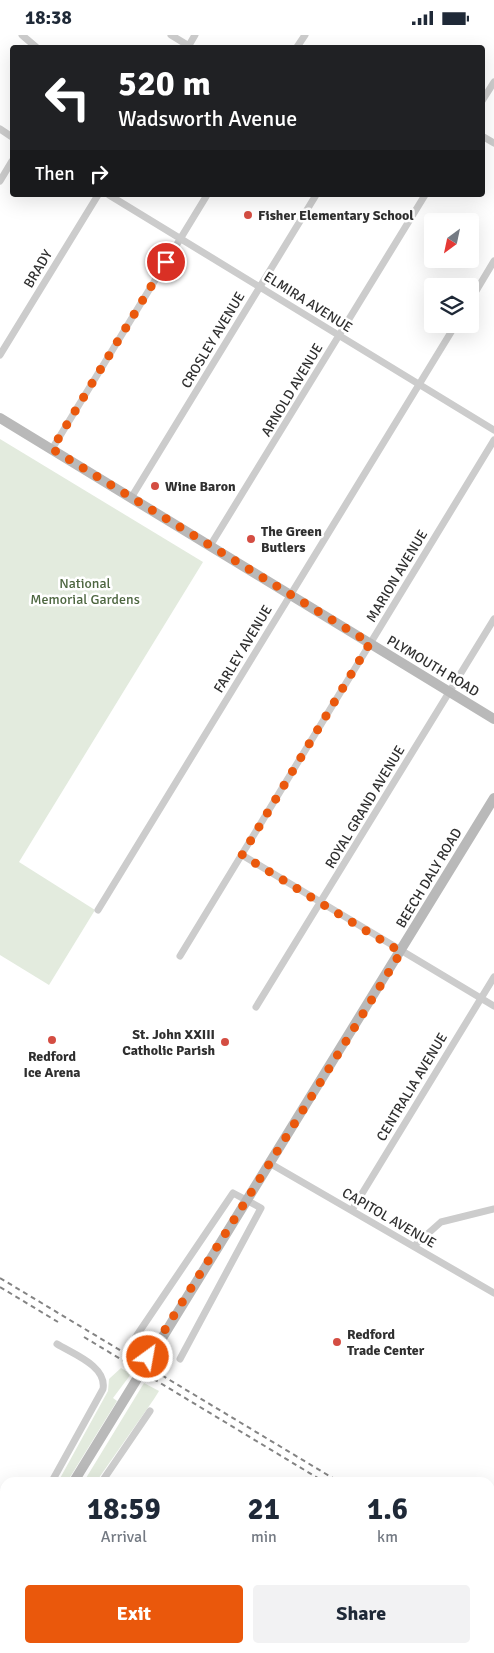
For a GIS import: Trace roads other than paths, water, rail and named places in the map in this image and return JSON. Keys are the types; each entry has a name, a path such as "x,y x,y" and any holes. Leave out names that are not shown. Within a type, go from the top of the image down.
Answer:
{"main road":[{"name":"PLYMOUTH ROAD","path":"0,418 494,719"},
{"name":"BEECH DALY ROAD","path":"77,1477 246,1199 271,1164 494,798"}],"street":[{"path":"22,35 34,45"},
{"path":"171,35 185,45"},
{"path":"485,96 494,82"},
{"path":"0,181 10,164"},
{"name":"BRADY","path":"0,355 97,197"},
{"name":"ELMIRA AVENUE","path":"112,197 494,430"},
{"path":"52,449 206,197"},
{"name":"CROSLEY AVENUE","path":"131,498 315,197"},
{"name":"ARNOLD AVENUE","path":"210,546 424,197"},
{"path":"479,286 494,261"},
{"name":"FARLEY AVENUE","path":"98,911 451,333"},
{"name":"MARION AVENUE","path":"180,956 494,441"},
{"name":"ROYAL GRAND AVENUE","path":"256,1007 494,619"},
{"path":"242,855 320,904 494,1006"},
{"name":"CENTRALIA AVENUE","path":"352,1210 494,977"},
{"name":"CAPITOL AVENUE","path":"271,1164 494,1293"},
{"path":"135,1338 232,1193 246,1199 261,1208 180,1359"},
{"path":"414,1246 441,1222 494,1209"},
{"path":"54,1477 103,1389 104,1383 100,1373 93,1365 57,1344"},
{"path":"105,1477 150,1411"}],"railway":[{"path":"0,1278 331,1477"},
{"path":"0,1287 58,1322"},
{"path":"84,1337 316,1477"}],"place":[{"name":"Fisher Elementary School","path":"248,215"},
{"name":"Wine Baron","path":"155,486"},
{"name":"The Green Butlers","path":"251,539"},
{"name":"Redford Ice Arena","path":"52,1040"},
{"name":"St. John XXIII Catholic Parish","path":"225,1042"},
{"name":"Redford Trade Center","path":"337,1342"}],"park label":[{"name":"National Memorial Gardens","path":"85,591"}]}
